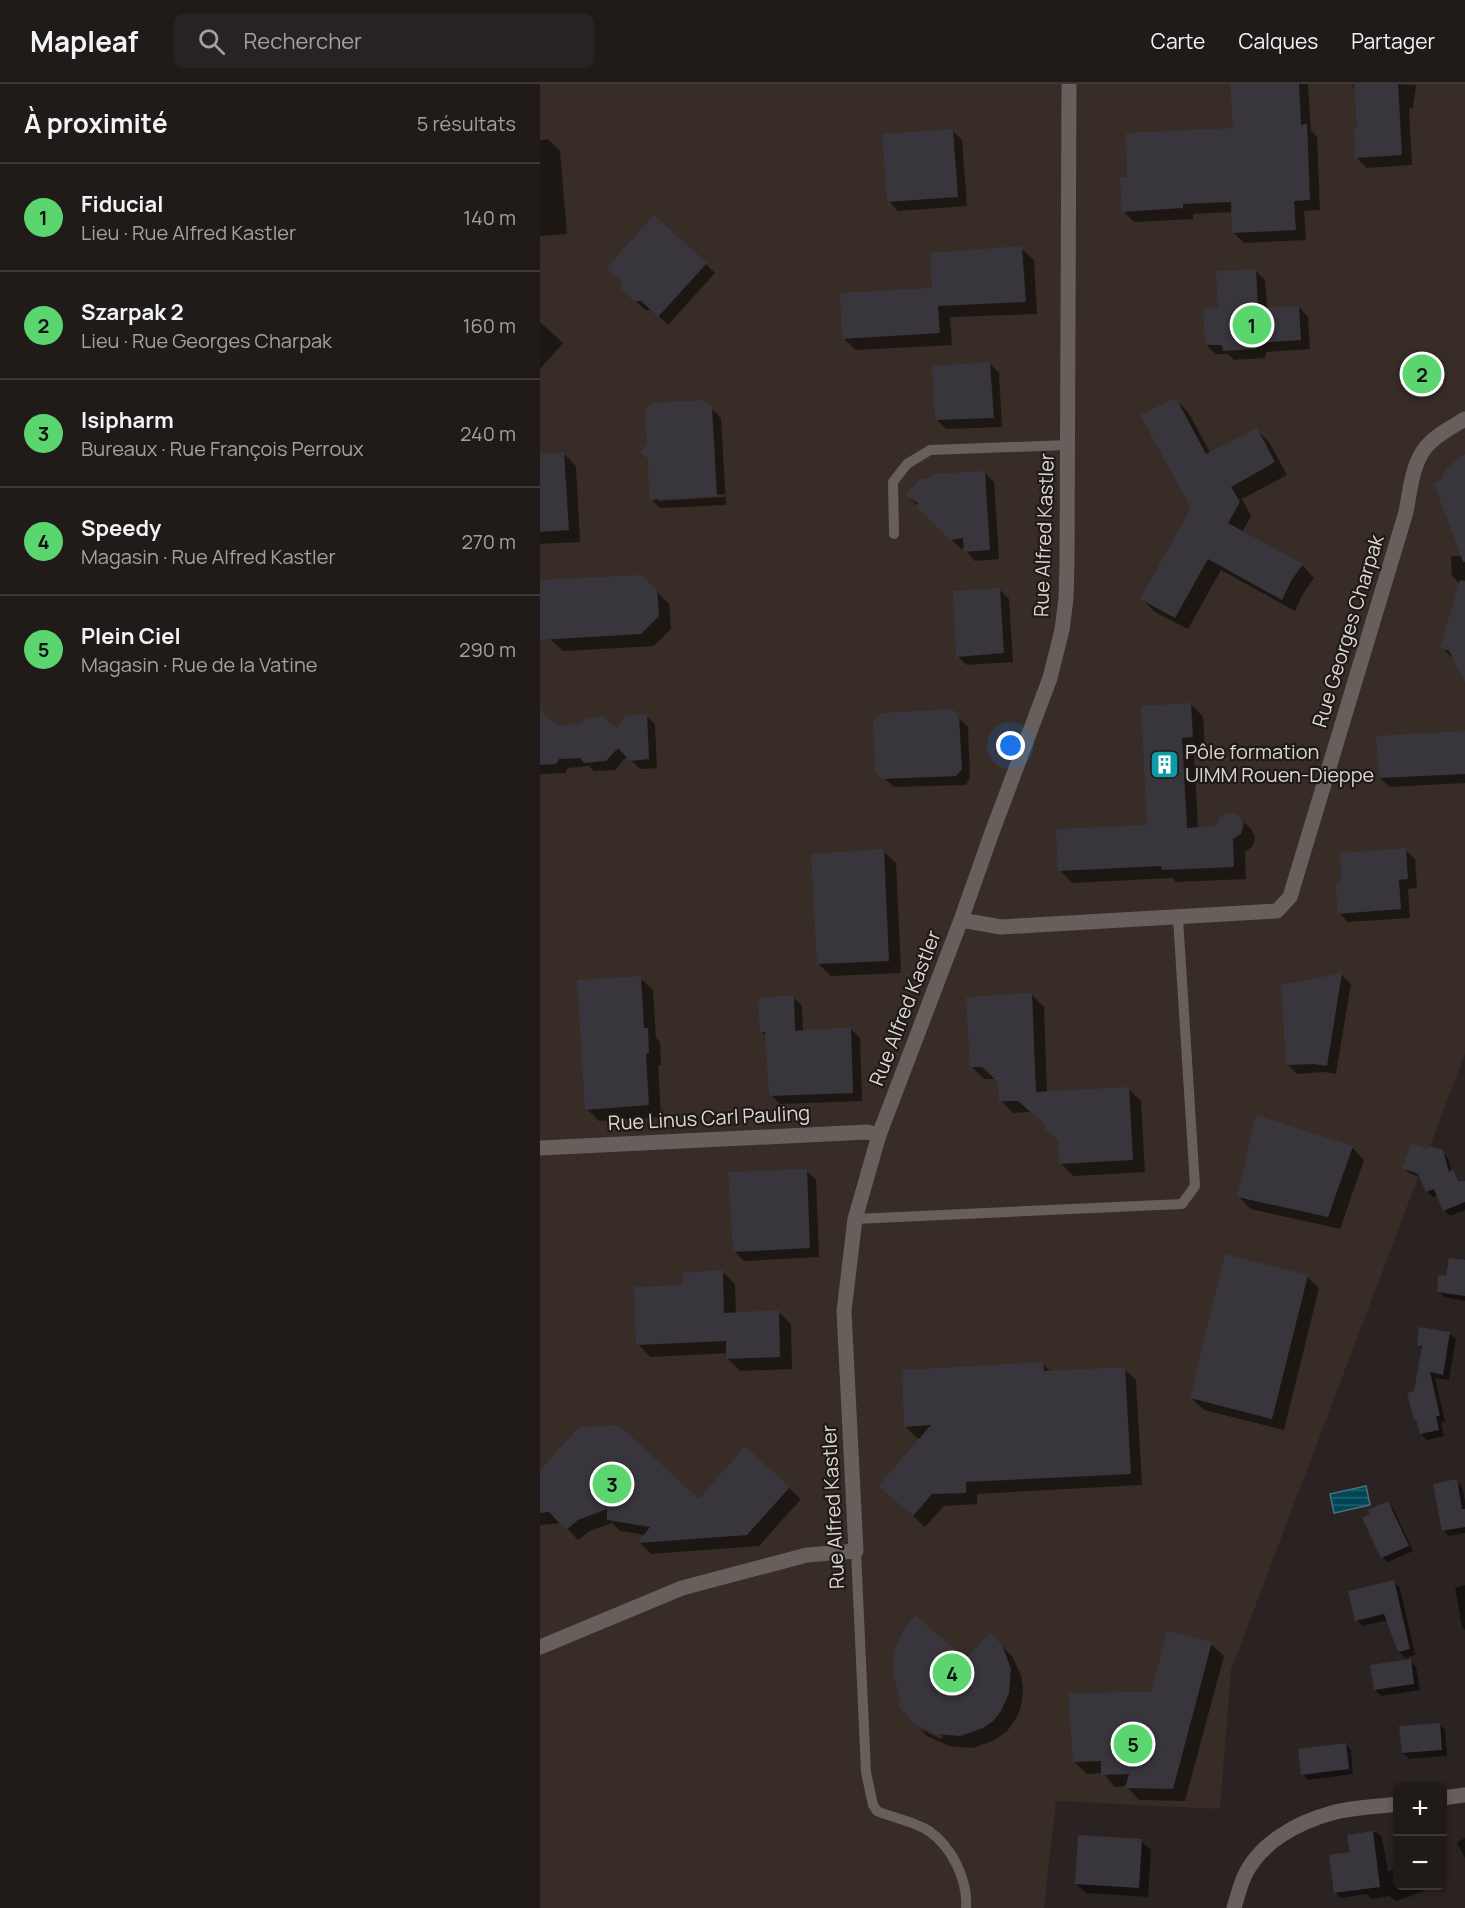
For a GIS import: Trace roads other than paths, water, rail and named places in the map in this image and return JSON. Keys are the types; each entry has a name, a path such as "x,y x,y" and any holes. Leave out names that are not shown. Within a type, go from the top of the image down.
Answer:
{"street":[{"name":"Rue Alfred Kastler","path":"856,1551 844,1311 855,1219 879,1134 1050,678 1062,630 1066,598 1068,445 1069,84"},
{"name":"Rue Georges Charpak","path":"961,920 1001,927 1277,911 1290,897 1406,512 1416,464 1426,447 1444,431 1465,419"},
{"name":"Rue Linus Carl Pauling","path":"540,1148 867,1132 879,1134"},
{"path":"540,1647 682,1588 807,1555 856,1551"},
{"path":"1447,1797 1465,1795"},
{"path":"1234,1908 1244,1877 1255,1858 1270,1844 1296,1826 1333,1812 1393,1805"}],"lane":[{"path":"894,534 893,482 907,464 930,450 1068,445"},
{"path":"855,1219 1182,1204 1195,1186 1178,918"},
{"name":"Rue Alfred Kastler","path":"856,1551 866,1772 873,1805 877,1811 929,1831 941,1842 952,1856 960,1873 965,1888 966,1908"}],"water":[{"path":"1366,1486 1370,1505 1334,1513 1330,1494"}],"place":[{"name":"Fiducial","path":"1252,325"},
{"name":"Szarpak 2","path":"1422,374"},
{"name":"Pôle formation UIMM Rouen-Dieppe","path":"1164,764"},
{"name":"Isipharm","path":"612,1484"},
{"name":"Speedy","path":"952,1673"},
{"name":"Plein Ciel","path":"1133,1744"}]}
